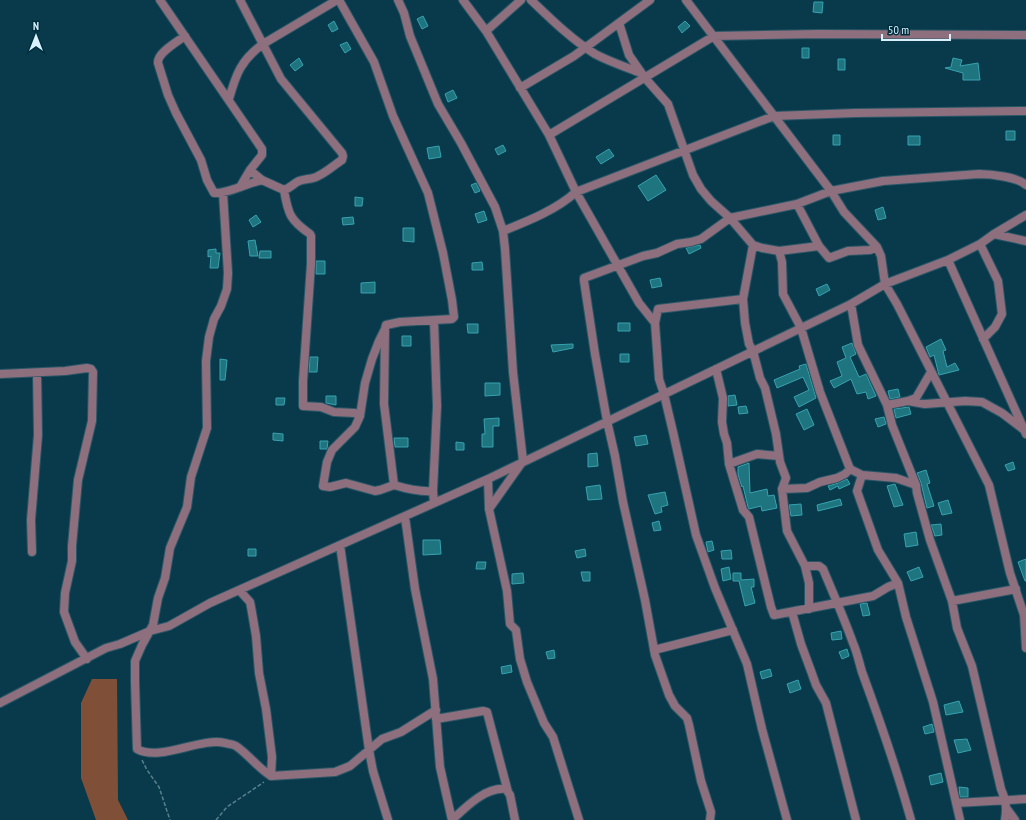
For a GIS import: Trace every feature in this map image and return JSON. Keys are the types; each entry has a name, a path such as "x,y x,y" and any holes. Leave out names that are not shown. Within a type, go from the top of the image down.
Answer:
{"street":[{"path":"160,0 262,149 262,155 250,170 240,187"},
{"path":"240,0 281,80 343,156 342,160 318,176 296,182 290,188 284,190 262,180 250,170"},
{"path":"229,99 241,66 252,52 338,0 374,62 393,116 428,193 447,272 454,317 452,319 434,321 400,322 385,326 385,329 378,341 364,383 360,416 355,427 332,450 327,462 323,486 330,487 346,483 375,491 394,485 423,492 433,491"},
{"path":"398,0 404,13 410,36 438,104 461,143 495,207 503,231 506,249 513,372 523,461 489,509"},
{"path":"463,0 486,31 549,135 576,192 639,303 655,323"},
{"path":"486,31 521,0"},
{"path":"531,0 567,34 586,47 612,62 643,75"},
{"path":"520,88 574,56 650,0"},
{"path":"686,0 831,191 844,212 877,247 881,256 885,284 897,304 989,485 1010,573 1024,615 1026,648"},
{"path":"619,24 629,55 643,75 668,104 693,175 701,189 730,218 753,245 779,251 819,246"},
{"path":"549,135 643,75 714,36 818,34 1026,36"},
{"path":"185,36 171,45 160,56 158,63 168,95 201,160 214,193 222,193 262,180"},
{"path":"503,231 541,214 569,198 576,192 774,116 855,113 1026,111"},
{"path":"710,820 711,812 701,781 687,718 668,695 654,650 645,600 607,421 595,354 584,278 643,256 657,253 677,244 691,242 701,238 730,218 797,204 831,191 883,181 979,174 992,174 1022,182 1026,185"},
{"path":"284,190 291,217 295,223 311,236 311,272 303,381 303,406 321,407 334,412 356,413 360,416"},
{"path":"222,193 228,273 227,289 221,306 214,319 209,337 206,361 207,428 191,477 187,507 170,548 165,578 158,598 154,620 135,661 137,749 143,752 155,752 176,750 208,743 224,742 235,746 263,771 271,776 335,772 350,766 382,739 401,732 436,715 483,711 487,712 515,820"},
{"path":"797,204 819,246 829,258 848,251 870,250 877,247"},
{"path":"0,703 106,648 120,644 150,631 169,626 210,603 240,591 488,479 851,304 885,284 948,260 980,244 1026,215"},
{"path":"994,234 1026,241"},
{"path":"980,244 998,281 1002,314 995,327 983,339"},
{"path":"753,245 743,299 746,333 753,351 760,378 764,384 776,434 779,456 786,478 782,489 787,531 805,566 810,583 810,609"},
{"path":"779,251 782,262 783,294 802,328 820,392 850,469 862,476 896,478 916,485"},
{"path":"948,260 1025,431"},
{"path":"743,299 661,308 657,311 655,323 659,379 664,394 696,535 712,582 751,675 764,737 787,820"},
{"path":"851,304 858,345 887,405 892,426 916,485 930,540 952,602 957,628 972,666 1006,804 1015,820"},
{"path":"434,321 437,406 433,491 434,503"},
{"path":"385,329 384,404 394,485"},
{"path":"0,374 37,373 87,368 91,369 93,372 92,421 78,480 72,561 65,593 64,612 75,642 87,659"},
{"path":"716,369 723,398 722,422 727,443 729,464 743,510 749,517 774,616 873,596 898,583"},
{"path":"887,405 916,398 931,372"},
{"path":"32,552 32,514 38,435 37,373"},
{"path":"908,401 925,404 975,401 982,402 1002,413 1025,431"},
{"path":"729,464 757,454 779,456"},
{"path":"782,489 807,488 820,482 837,478 845,474 850,469"},
{"path":"862,476 857,491 878,550 898,583 906,617 933,702 960,820"},
{"path":"488,479 489,509 506,590 510,624 516,630 520,660 532,696 548,730 553,737 579,820"},
{"path":"405,517 411,564 431,670 440,763 452,820 483,795 499,789 506,789 508,792"},
{"path":"340,545 369,750 373,771 388,820"},
{"path":"805,566 819,566 823,569 838,603 854,644 901,785 911,820"},
{"path":"952,602 1016,589"},
{"path":"240,591 250,602 252,607 259,673 266,710 272,757 271,776"},
{"path":"792,612 801,644 811,671 826,703 856,820"},
{"path":"654,650 733,630"},
{"path":"956,803 1006,804 1026,799"},
{"path":"1005,820 1006,804"}],"path":[{"path":"137,749 147,770 159,787 170,820"},
{"path":"216,820 227,807 259,787 271,776"}],"shaded area":[{"path":"92,679 117,679 118,800 128,820 96,820 81,778 81,703"}],"building":[{"path":"814,2 823,2 822,13 813,12"},
{"path":"423,16 428,26 422,29 417,19"},
{"path":"334,21 338,29 332,32 328,25"},
{"path":"685,21 690,26 682,33 678,27"},
{"path":"347,42 351,49 345,53 340,45"},
{"path":"802,48 809,48 809,58 802,58"},
{"path":"299,58 303,65 295,71 290,65"},
{"path":"953,58 962,60 960,66 978,63 980,80 963,80 963,73 945,68 951,67"},
{"path":"838,59 845,59 845,70 838,70"},
{"path":"453,90 457,98 448,102 445,94"},
{"path":"1006,131 1015,131 1015,140 1006,140"},
{"path":"833,135 840,135 840,145 833,145"},
{"path":"908,136 920,136 920,145 908,145"},
{"path":"503,145 506,151 498,155 495,149"},
{"path":"439,146 441,157 429,159 427,148"},
{"path":"609,149 614,156 601,164 596,157"},
{"path":"656,175 666,190 648,201 638,186"},
{"path":"476,183 480,191 475,193 471,185"},
{"path":"355,197 363,198 362,206 355,206"},
{"path":"883,207 886,218 878,220 875,210"},
{"path":"484,211 487,220 478,223 475,214"},
{"path":"256,215 261,222 253,227 249,220"},
{"path":"353,217 354,224 343,225 342,218"},
{"path":"403,228 414,228 414,242 403,241"},
{"path":"255,240 258,256 250,256 248,241"},
{"path":"700,245 701,248 689,254 686,248"},
{"path":"216,249 216,253 220,253 218,268 210,268 211,256 208,257 208,250"},
{"path":"260,251 271,251 271,258 259,258"},
{"path":"316,261 325,261 325,274 316,274"},
{"path":"482,262 483,270 472,270 472,263"},
{"path":"660,278 662,286 652,288 650,280"},
{"path":"375,282 375,293 361,293 361,283"},
{"path":"827,284 830,290 819,296 816,289"},
{"path":"618,323 630,323 630,331 618,331"},
{"path":"467,324 478,324 478,333 468,333"},
{"path":"402,336 411,336 411,346 402,346"},
{"path":"941,339 946,350 943,351 947,367 955,363 959,370 939,375 934,355 930,357 926,347"},
{"path":"852,343 856,354 850,357 859,377 866,374 876,396 868,399 866,392 857,394 851,379 834,388 830,381 842,376 837,362 846,358 842,347"},
{"path":"573,344 573,348 553,352 551,345"},
{"path":"620,354 629,354 629,362 620,362"},
{"path":"310,357 318,357 317,372 309,372"},
{"path":"220,359 227,360 225,380 220,380"},
{"path":"806,364 816,398 799,407 794,397 809,390 803,377 777,388 774,380 800,369 799,366"},
{"path":"485,383 500,383 500,395 485,396"},
{"path":"898,389 900,397 890,399 888,391"},
{"path":"735,395 737,405 728,406 728,396"},
{"path":"326,396 336,396 336,405 326,403"},
{"path":"276,398 285,398 284,405 276,405"},
{"path":"746,406 748,413 739,414 738,407"},
{"path":"909,407 911,414 896,418 894,409"},
{"path":"807,409 814,425 804,430 796,414"},
{"path":"884,417 886,424 878,427 875,419"},
{"path":"499,418 499,426 493,426 493,447 482,447 482,434 485,434 484,419"},
{"path":"273,433 283,434 283,441 273,440"},
{"path":"646,435 648,444 636,446 634,437"},
{"path":"394,438 408,438 408,447 395,447"},
{"path":"320,441 328,441 327,449 320,449"},
{"path":"456,442 464,443 464,450 456,450"},
{"path":"597,453 598,466 588,467 588,454"},
{"path":"1013,462 1015,469 1008,471 1005,465"},
{"path":"749,463 750,493 767,489 768,496 774,495 777,508 762,511 761,506 749,509 743,486 742,487 738,475 738,467"},
{"path":"926,470 930,483 927,484 934,506 927,508 917,473"},
{"path":"847,479 850,484 839,489 838,486 830,490 828,486 838,483"},
{"path":"895,484 903,505 894,507 887,486"},
{"path":"600,485 602,499 588,500 586,487"},
{"path":"665,492 668,505 661,507 662,512 655,514 648,495"},
{"path":"840,499 842,505 818,511 817,505"},
{"path":"948,500 952,513 942,515 938,503"},
{"path":"801,504 802,515 791,516 789,505"},
{"path":"659,521 661,530 654,531 652,523"},
{"path":"941,524 942,535 935,536 931,525"},
{"path":"916,532 918,545 906,547 904,534"},
{"path":"423,540 440,540 441,554 423,555"},
{"path":"712,541 714,550 708,552 706,542"},
{"path":"248,549 256,549 256,556 248,556"},
{"path":"585,549 586,556 577,558 575,551"},
{"path":"731,550 732,559 722,559 721,551"},
{"path":"1026,559 1026,581 1025,581 1018,562"},
{"path":"477,562 486,562 485,569 476,569"},
{"path":"729,567 731,579 723,581 721,569"},
{"path":"919,567 923,577 911,581 907,572"},
{"path":"581,572 590,572 590,581 583,581"},
{"path":"523,573 524,583 512,584 512,574"},
{"path":"733,573 741,573 741,580 754,579 754,587 751,587 755,603 745,606 739,581 733,581"},
{"path":"867,603 870,615 863,616 860,604"},
{"path":"841,631 842,639 832,640 831,633"},
{"path":"847,649 849,656 842,659 839,652"},
{"path":"554,650 555,658 548,659 546,652"},
{"path":"511,665 512,672 502,674 501,667"},
{"path":"770,669 772,676 762,679 760,672"},
{"path":"798,680 801,689 790,693 787,684"},
{"path":"959,701 963,712 946,715 944,705"},
{"path":"932,724 934,732 925,734 923,727"},
{"path":"967,739 971,750 958,753 954,740"},
{"path":"941,773 943,782 931,785 929,776"},
{"path":"959,787 968,788 968,797 960,797"}]}
